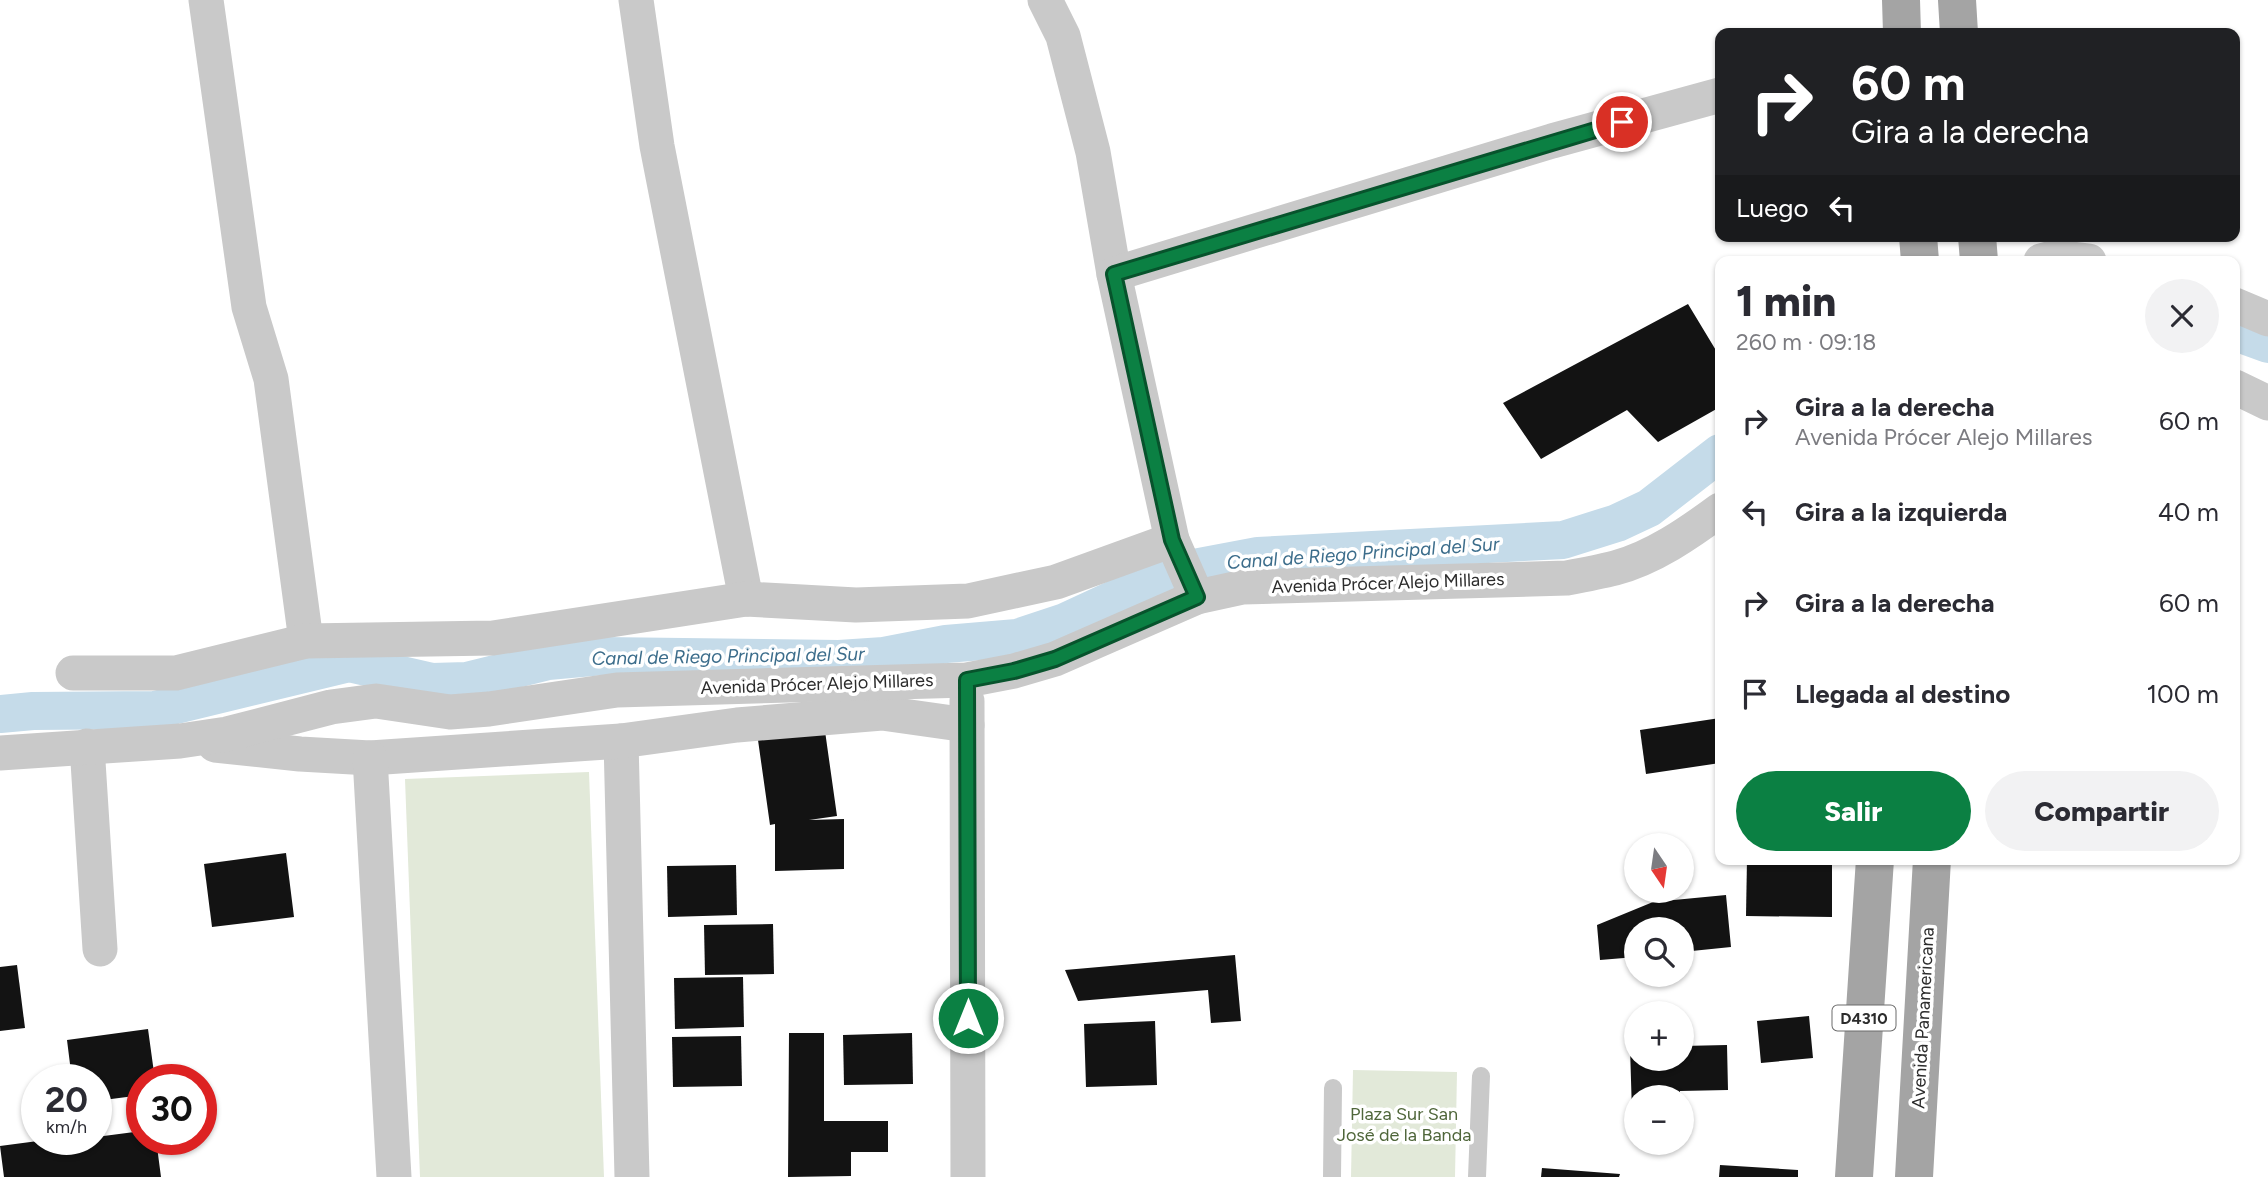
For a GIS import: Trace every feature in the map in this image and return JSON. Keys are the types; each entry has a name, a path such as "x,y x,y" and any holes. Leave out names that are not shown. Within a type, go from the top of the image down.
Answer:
{"main road":[{"path":"1901,0 1902,28"},
{"path":"1957,0 1959,28"},
{"name":"D4310","path":"1854,1177 1875,865"},
{"name":"Avenida Panamericana","path":"1914,1177 1932,865"}],"street":[{"path":"206,0 249,307 271,379 306,641"},
{"path":"636,0 657,146 746,599"},
{"path":"1045,0 1063,36 1093,152 1114,274 1174,544 1195,593"},
{"path":"1114,274 1552,141 1715,96"},
{"path":"2240,307 2268,318"},
{"path":"2240,389 2268,403"},
{"name":"Avenida Prócer Alejo Millares","path":"0,753 180,741 227,734 331,707 376,701 450,712 489,709 617,690 967,680 1014,671 1055,659 1195,593 1243,587 1567,578 1617,568 1650,554 1715,514"},
{"path":"73,673 176,673 306,641 493,638 746,599 856,605 968,601 1056,582 1174,544"},
{"path":"967,680 968,1177"},
{"name":"Avenida Prócer Alejo Millares","path":"180,741 300,754 370,758 621,741 737,725 882,713 967,725"},
{"path":"621,741 632,1177"},
{"path":"87,746 100,949"},
{"path":"370,758 394,1177"}],"lane":[{"path":"1477,1177 1482,1076"},
{"path":"1332,1177 1334,1088"}],"green space":[{"path":"589,772 604,1177 420,1177 405,779"},
{"name":"Plaza Sur San José de la Banda","path":"1353,1070 1457,1072 1455,1177 1351,1177"}],"building":[{"path":"1688,304 1715,349 1715,410 1658,442 1627,410 1541,459 1503,403"},
{"path":"1715,719 1715,764 1646,774 1640,730"},
{"path":"825,731 837,816 809,820 844,819 844,869 775,871 775,824 770,825 758,740"},
{"path":"286,853 294,917 212,927 204,864"},
{"path":"736,865 737,915 668,917 667,866"},
{"path":"1747,865 1832,865 1832,917 1746,916"},
{"path":"1726,895 1731,947 1694,951 1694,917 1624,917 1624,958 1600,960 1597,925 1651,903 1694,903 1694,898"},
{"path":"773,924 774,974 705,975 704,925"},
{"path":"1235,955 1241,1021 1211,1023 1208,990 1078,1001 1065,970"},
{"path":"17,965 25,1028 0,1031 0,967"},
{"path":"743,977 744,1027 675,1029 674,978"},
{"path":"1809,1016 1813,1058 1761,1063 1757,1021"},
{"path":"1155,1021 1157,1085 1086,1087 1084,1024"},
{"path":"148,1029 153,1064 126,1064 126,1097 112,1099 112,1064 70,1064 67,1040"},
{"path":"789,1033 824,1033 824,1121 888,1121 888,1152 851,1152 851,1176 788,1177"},
{"path":"912,1033 913,1084 844,1085 843,1035"},
{"path":"741,1036 742,1086 673,1087 672,1037"},
{"path":"1727,1045 1728,1090 1694,1091 1694,1085 1631,1085 1631,1071 1694,1071 1694,1046"},
{"path":"126,1133 126,1155 158,1155 161,1177 4,1177 0,1146 21,1143 21,1155 112,1155 112,1135"},
{"path":"1720,1165 1798,1170 1798,1177 1719,1177"},
{"path":"1542,1168 1620,1174 1619,1177 1541,1177"}],"waterway":[{"name":"Canal de Riego Principal del Sur","path":"2240,334 2268,344"},
{"name":"Canal de Riego Principal del Sur","path":"0,714 33,711 155,710 349,663 432,682 467,681 548,661 603,656 839,659 884,656 946,644 1017,638 1065,622 1173,572 1258,556 1563,540 1617,523 1649,508 1715,457"}],"route":[{"path":"968,1018 967,680 1014,671 1055,659 1197,597 1172,540 1114,274 1622,122"}]}
